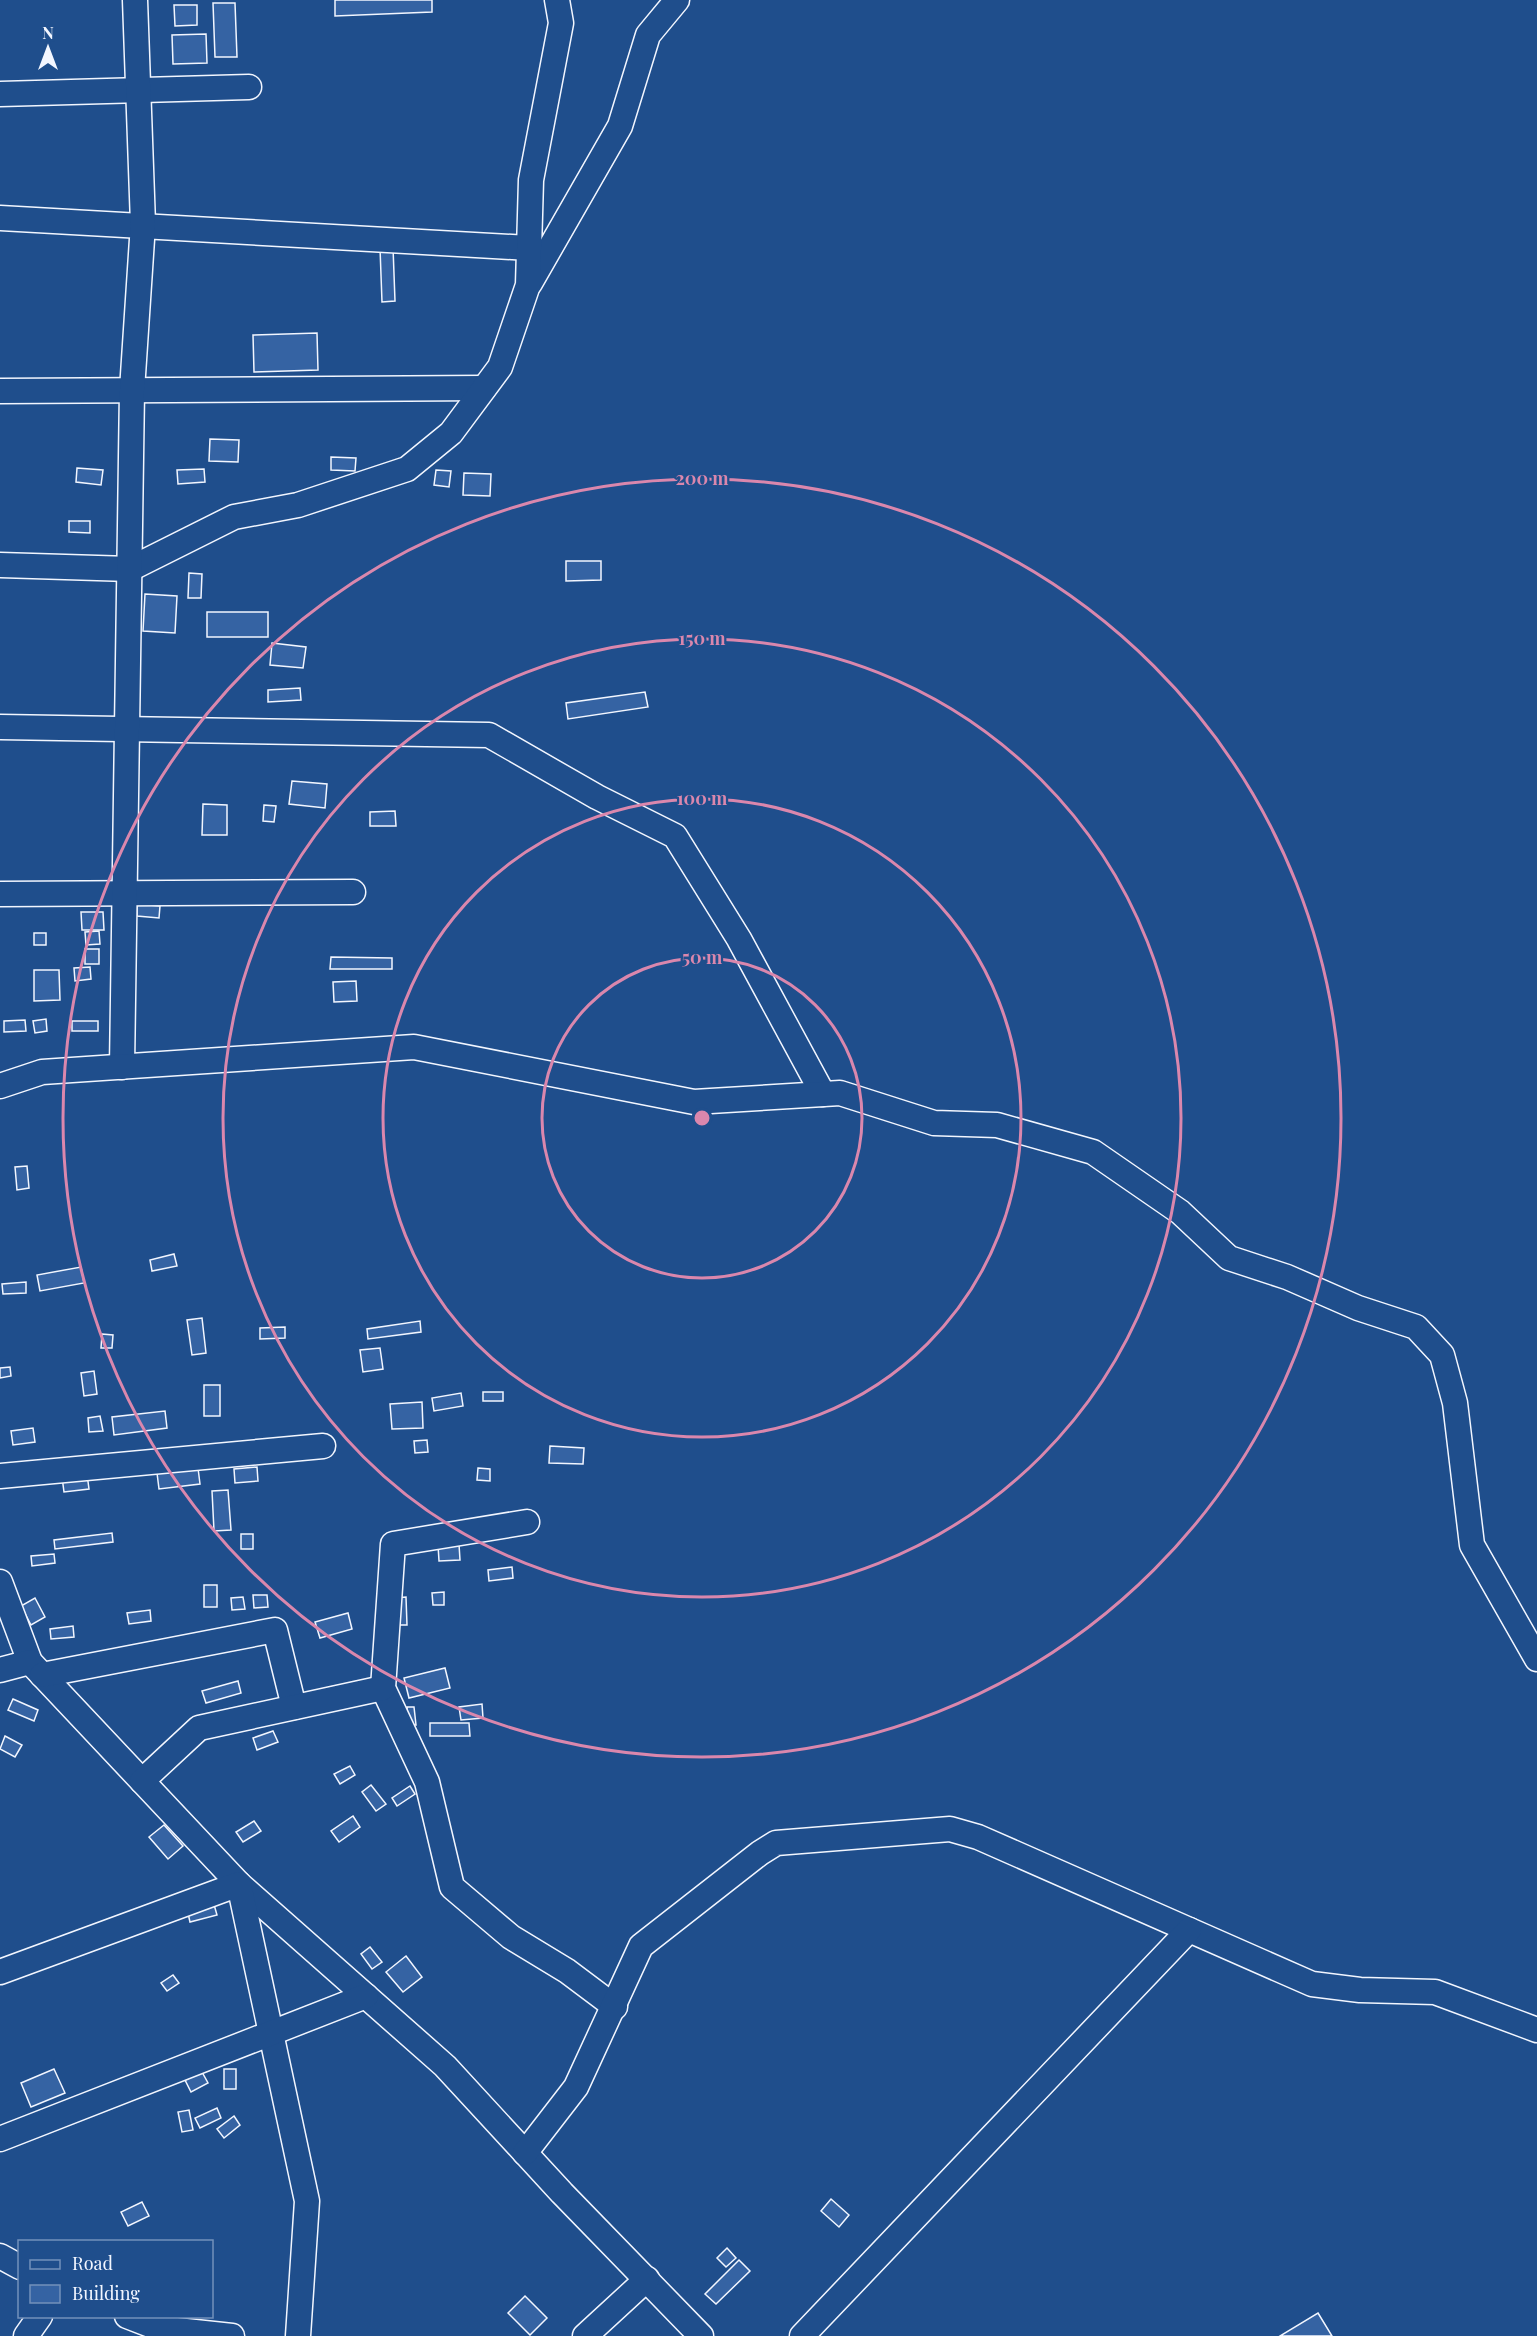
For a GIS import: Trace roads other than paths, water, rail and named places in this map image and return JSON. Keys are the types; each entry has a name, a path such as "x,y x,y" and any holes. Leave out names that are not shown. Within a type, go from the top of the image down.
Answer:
{"street":[{"path":"122,1067 132,390 143,225 135,0"},
{"path":"528,285 531,180 561,23 557,0"},
{"path":"0,565 130,569 234,517 298,505 407,469 451,433 500,367 528,285 620,126 648,35 677,0"},
{"path":"0,94 249,87"},
{"path":"0,218 529,248"},
{"path":"0,391 484,388"},
{"path":"0,727 489,735 597,797 675,836 739,939 823,1094"},
{"path":"0,894 353,892"},
{"path":"0,1086 42,1072 414,1047 694,1102 840,1093 934,1123 997,1125 1093,1152 1180,1212 1229,1258 1287,1277 1358,1308 1416,1327 1442,1355 1455,1403 1472,1545 1537,1659"},
{"path":"0,1476 323,1446"},
{"path":"527,1522 393,1544 383,1688 427,1782 452,1887 511,1937 567,1971 615,2007"},
{"path":"0,1582 16,1673 142,1781 239,1884 445,2066 525,2153 701,2336"},
{"path":"16,1673 275,1630 294,1707"},
{"path":"142,1781 199,1728 383,1688"},
{"path":"525,2153 576,2087 615,2007 641,1946 776,1843 950,1829 978,1837 1312,1984 1360,1990 1435,1992 1537,2030"},
{"path":"0,1972 239,1884"},
{"path":"239,1884 307,2201 298,2336"},
{"path":"802,2336 1188,1929"},
{"path":"0,2139 366,1996"},
{"path":"0,2256 18,2266"},
{"path":"585,2336 647,2279"},
{"path":"26,2336 39,2318"},
{"path":"131,2318 157,2332 232,2336"}]}
